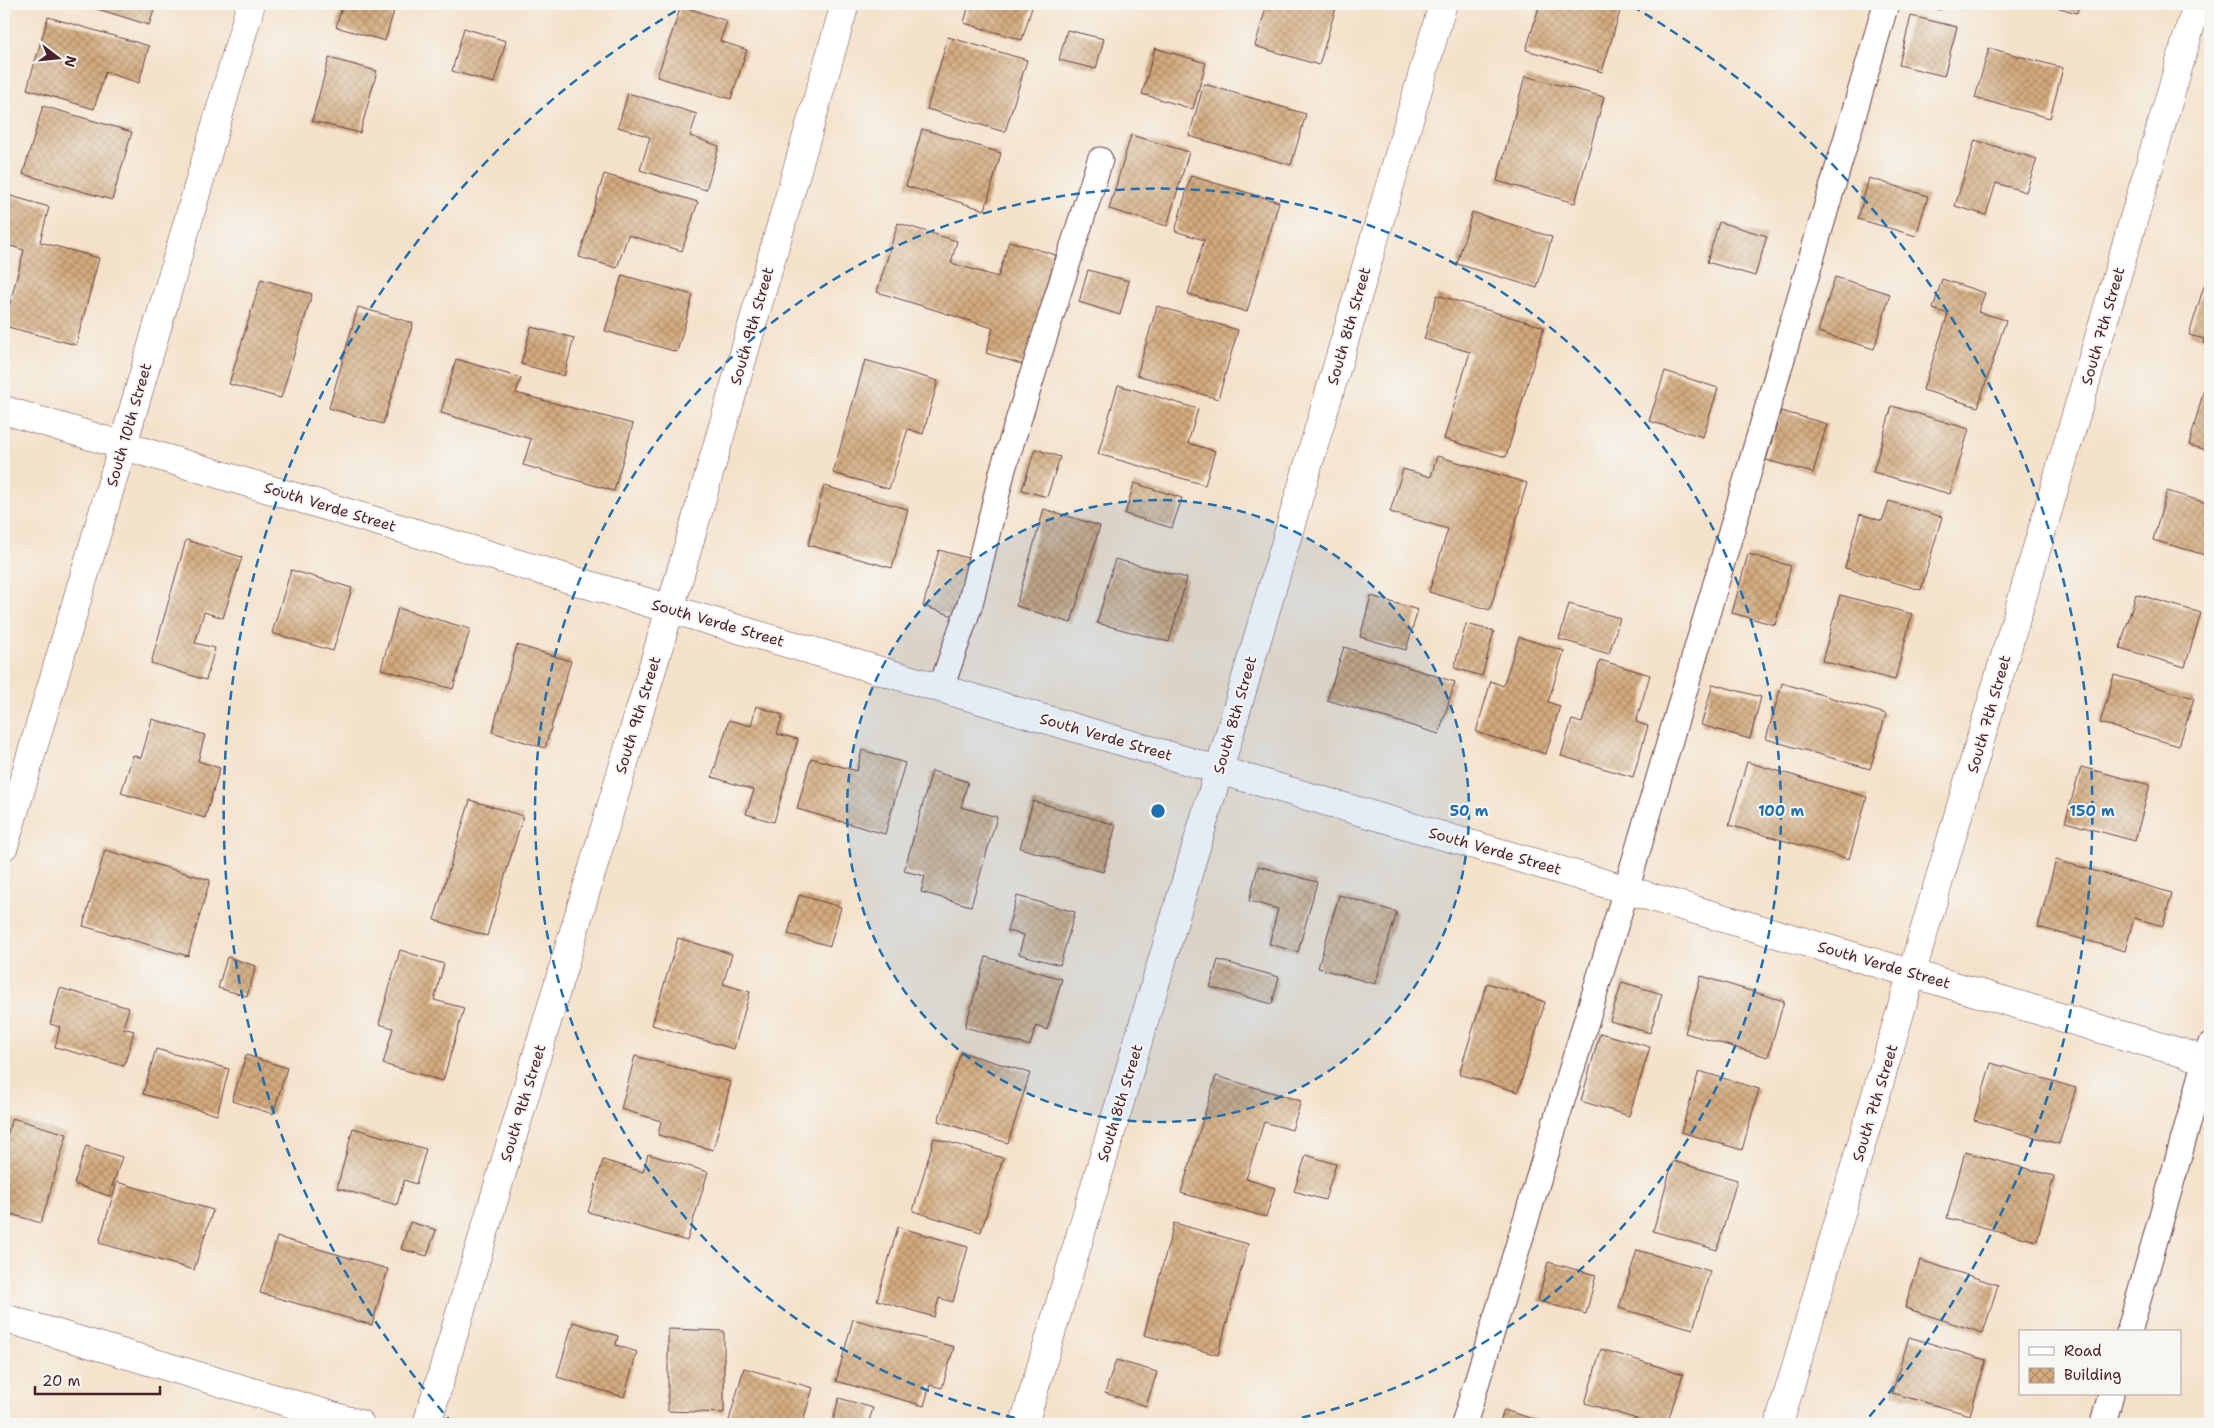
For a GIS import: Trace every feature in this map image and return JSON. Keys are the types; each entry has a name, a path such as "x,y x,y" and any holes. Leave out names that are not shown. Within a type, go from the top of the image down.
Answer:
{"street":[{"name":"South 10th Street","path":"4,846 123,446 251,4"},
{"name":"South 9th Street","path":"427,1424 670,609 845,4"},
{"name":"South 8th Street","path":"1024,1424 1219,770 1443,4"},
{"name":"South 7th Street","path":"1779,1424 2197,4"},
{"name":"South Verde Street","path":"4,410 670,609 1913,974 2209,1055"},
{"path":"4,1318 360,1424"}],"lane":[{"path":"1464,1424 1626,890 1886,4"},
{"path":"942,688 970,604 1003,469 1100,160"},
{"path":"2130,1330 2209,1055"},
{"path":"2103,1424 2110,1396"}],"building":[{"path":"82,4 156,4 149,25"},
{"path":"343,4 396,4 385,41 336,27"},
{"path":"969,4 1033,4 1022,40 964,23"},
{"path":"1267,4 1337,4 1319,65 1255,46"},
{"path":"1540,4 1622,4 1602,72 1526,50"},
{"path":"1919,4 1943,4 1941,10"},
{"path":"2046,4 2080,4 2077,13"},
{"path":"681,6 727,21 720,41 747,50 731,99 657,77"},
{"path":"1911,16 1957,27 1944,76 1899,65"},
{"path":"48,17 149,46 139,83 105,72 94,109 27,89"},
{"path":"464,28 506,41 494,83 452,71"},
{"path":"1067,30 1104,39 1096,69 1059,60"},
{"path":"948,37 1027,60 1005,132 927,109"},
{"path":"1155,48 1206,63 1193,109 1142,94"},
{"path":"1989,48 2063,68 2050,118 1975,98"},
{"path":"329,58 377,71 360,133 312,121"},
{"path":"1525,76 1604,97 1575,203 1497,181"},
{"path":"1204,84 1306,114 1291,165 1189,136"},
{"path":"628,93 697,114 690,136 719,146 706,190 640,170 650,137 618,127"},
{"path":"43,106 132,132 112,200 23,174"},
{"path":"922,129 1001,153 985,210 906,186"},
{"path":"1131,135 1189,152 1167,226 1109,209"},
{"path":"1975,140 2037,159 2026,192 1996,183 1986,215 1955,206"},
{"path":"604,174 698,202 682,251 628,235 617,268 579,257"},
{"path":"1191,176 1279,202 1247,312 1188,294 1204,240 1175,231"},
{"path":"1869,178 1928,196 1916,236 1858,219"},
{"path":"4,194 49,207 40,242 99,258 76,345 4,326 24,250 4,244"},
{"path":"1472,212 1552,237 1537,288 1457,264"},
{"path":"1719,222 1767,236 1755,276 1707,262"},
{"path":"898,223 957,241 951,263 998,277 1009,241 1056,255 1024,365 986,353 993,328 877,292"},
{"path":"1088,270 1129,281 1120,315 1079,302"},
{"path":"622,275 693,295 677,352 605,331"},
{"path":"1835,277 1890,294 1874,349 1818,332"},
{"path":"261,279 312,294 281,398 229,384"},
{"path":"1942,279 1985,293 1978,312 2006,320 1978,407 1923,390 1948,314 1933,309"},
{"path":"2204,286 2210,287 2210,345 2203,343 2204,339 2189,335"},
{"path":"1437,295 1544,327 1506,457 1444,439 1470,352 1424,339"},
{"path":"1157,306 1238,330 1218,399 1137,375"},
{"path":"358,307 413,323 383,424 329,408"},
{"path":"531,327 574,338 564,376 521,364"},
{"path":"456,359 521,378 516,393 633,424 614,491 523,465 531,439 441,413"},
{"path":"865,360 938,381 923,434 908,429 889,489 833,473"},
{"path":"1665,371 1718,388 1703,437 1649,421"},
{"path":"2206,382 2210,383 2210,451 2189,445"},
{"path":"1118,385 1198,409 1188,443 1215,451 1205,485 1098,454"},
{"path":"1892,406 1969,429 1950,494 1873,472"},
{"path":"1781,411 1827,424 1813,473 1766,460"},
{"path":"1035,449 1060,457 1047,497 1022,490"},
{"path":"1437,456 1527,483 1490,610 1429,592 1448,529 1390,512 1403,469 1431,477"},
{"path":"1134,483 1182,498 1172,528 1125,514"},
{"path":"824,486 908,509 892,568 808,545"},
{"path":"2167,491 2210,504 2209,556 2153,540"},
{"path":"1889,501 1942,517 1921,590 1845,568 1860,514 1882,521"},
{"path":"1044,509 1100,526 1071,623 1016,606"},
{"path":"186,540 242,557 223,618 204,612 195,643 215,648 206,680 151,663"},
{"path":"939,550 971,559 954,616 923,606"},
{"path":"1748,554 1791,566 1775,625 1732,613"},
{"path":"1115,559 1187,578 1169,642 1097,623"},
{"path":"291,570 352,588 333,651 272,633"},
{"path":"2136,594 2201,613 2185,667 2120,648"},
{"path":"1840,595 1912,614 1895,680 1822,661"},
{"path":"1371,596 1418,610 1406,650 1360,637"},
{"path":"1569,604 1620,618 1609,654 1559,639"},
{"path":"398,608 470,629 453,689 381,669"},
{"path":"1466,624 1494,631 1482,676 1454,668"},
{"path":"1519,637 1564,651 1548,702 1560,706 1546,754 1476,732 1491,681 1503,686"},
{"path":"517,645 571,661 545,748 492,732"},
{"path":"1344,647 1455,682 1439,734 1327,700"},
{"path":"1600,660 1650,675 1636,722 1648,726 1633,777 1561,756 1572,720 1582,723"},
{"path":"2114,675 2194,698 2179,746 2100,723"},
{"path":"1782,683 1886,714 1870,769 1766,739"},
{"path":"1713,684 1761,697 1750,739 1701,725"},
{"path":"756,706 783,715 777,734 798,739 774,822 746,814 754,790 712,777 729,720 751,726"},
{"path":"152,719 205,735 198,761 220,768 205,818 121,793 133,755 141,758"},
{"path":"862,750 905,763 885,834 797,809 811,758 857,771"},
{"path":"1747,762 1867,797 1849,859 1729,825"},
{"path":"2081,767 2150,785 2135,841 2065,822"},
{"path":"932,771 968,782 961,807 997,817 971,906 921,892 925,876 904,871"},
{"path":"470,800 523,816 487,936 434,920"},
{"path":"1033,801 1116,825 1103,872 1020,848"},
{"path":"105,850 210,880 188,956 83,926"},
{"path":"2056,860 2172,893 2163,926 2134,918 2125,951 2038,927"},
{"path":"1258,866 1317,882 1298,952 1269,944 1278,909 1249,901"},
{"path":"799,895 841,907 830,946 788,934"},
{"path":"1339,895 1397,912 1375,984 1318,968"},
{"path":"1017,896 1075,912 1060,965 1019,954 1024,935 1007,931"},
{"path":"678,938 732,954 723,984 750,992 734,1049 652,1025"},
{"path":"400,950 444,964 434,1000 464,1008 443,1081 383,1064 393,1028 379,1024"},
{"path":"227,957 256,966 247,996 218,988"},
{"path":"986,957 1062,979 1047,1030 1036,1026 1030,1046 965,1027"},
{"path":"1218,960 1279,977 1272,1004 1210,987"},
{"path":"1701,976 1784,1001 1768,1057 1685,1033"},
{"path":"1622,982 1662,994 1650,1033 1610,1021"},
{"path":"1487,983 1545,1002 1518,1092 1459,1074"},
{"path":"60,988 129,1008 123,1028 134,1031 124,1066 55,1047 60,1027 50,1024"},
{"path":"1600,1033 1650,1047 1629,1116 1581,1101"},
{"path":"156,1049 229,1069 217,1115 143,1094"},
{"path":"961,1052 1030,1073 1008,1143 938,1121"},
{"path":"246,1055 287,1068 273,1114 232,1101"},
{"path":"635,1056 731,1082 713,1150 658,1135 661,1121 621,1109"},
{"path":"1991,1063 2076,1088 2059,1144 1974,1120"},
{"path":"1699,1071 1759,1089 1742,1150 1681,1132"},
{"path":"1216,1076 1301,1101 1292,1130 1264,1122 1246,1179 1275,1188 1266,1217 1181,1193"},
{"path":"12,1118 67,1134 41,1223 4,1212 4,1146"},
{"path":"353,1128 426,1149 416,1184 404,1180 397,1205 337,1188"},
{"path":"934,1138 1003,1158 981,1232 913,1211"},
{"path":"86,1146 122,1157 109,1196 74,1184"},
{"path":"1965,1152 2054,1176 2037,1241 1947,1218"},
{"path":"648,1154 708,1172 687,1241 588,1212 603,1160 643,1172"},
{"path":"1306,1155 1336,1164 1325,1200 1294,1191"},
{"path":"1673,1161 1737,1180 1717,1250 1653,1231"},
{"path":"117,1182 213,1210 194,1270 99,1243"},
{"path":"410,1222 436,1230 427,1256 401,1249"},
{"path":"1174,1223 1248,1244 1218,1355 1144,1335"},
{"path":"898,1227 968,1247 953,1302 939,1298 934,1317 877,1300"},
{"path":"277,1237 388,1269 372,1325 260,1293"},
{"path":"1637,1250 1710,1271 1693,1329 1619,1308"},
{"path":"1920,1260 1998,1285 1983,1333 1905,1308"},
{"path":"1548,1262 1596,1275 1586,1314 1538,1301"},
{"path":"853,1319 954,1347 942,1388 930,1385 924,1406 836,1381"},
{"path":"573,1322 618,1336 616,1345 637,1352 624,1397 557,1377"},
{"path":"668,1329 724,1331 724,1413 668,1411"},
{"path":"1909,1337 1986,1360 1970,1415 1892,1393"},
{"path":"1601,1349 1683,1374 1667,1424 1653,1424 1585,1403"},
{"path":"1116,1360 1157,1372 1146,1406 1105,1393"},
{"path":"744,1368 813,1388 802,1424 728,1424"},
{"path":"839,1398 873,1408 869,1421 879,1424 832,1424"},
{"path":"2210,1401 2210,1424 2203,1424"},
{"path":"1504,1410 1543,1422 1543,1424 1499,1424"}]}
